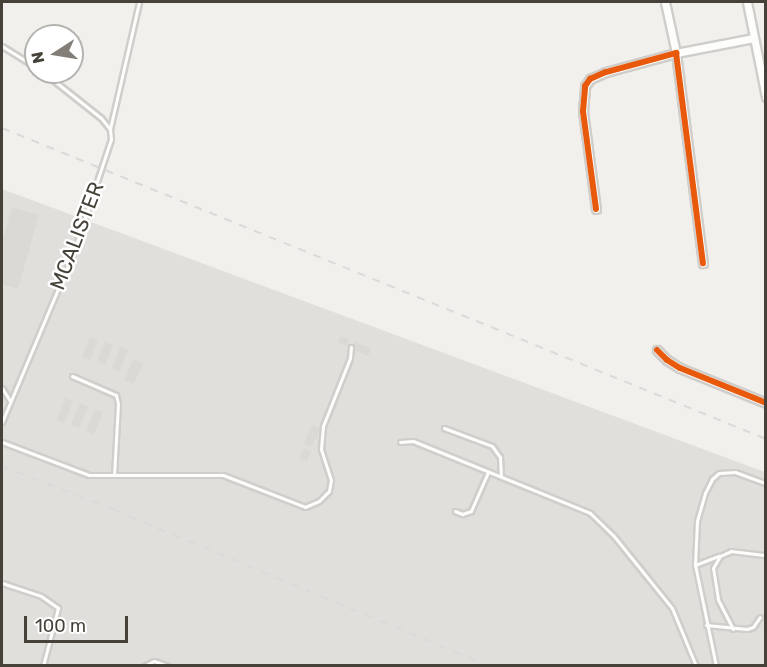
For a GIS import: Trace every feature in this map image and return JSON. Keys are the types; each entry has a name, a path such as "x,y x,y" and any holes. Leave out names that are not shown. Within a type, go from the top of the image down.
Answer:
{"street":[{"path":"665,2 676,53 703,263"},
{"path":"747,2 765,87 765,97"},
{"path":"596,209 583,111 585,86 590,79 606,72 676,53 754,38"},
{"path":"657,350 680,368 765,403"}],"lane":[{"name":"MCALISTER","path":"2,422 75,248 109,152 110,129 139,2"},
{"path":"2,46 24,60"},
{"path":"58,84 101,118 110,129"},
{"path":"2,442 75,471 114,476 216,474 304,507 326,496 331,485 321,449 324,421 350,358 351,347"},
{"path":"72,376 116,395 118,404 114,476"},
{"path":"2,388 10,401"},
{"path":"444,428 492,446 500,457 501,477"},
{"path":"400,442 413,441 590,513 614,534 672,608 696,666"},
{"path":"455,511 462,514 471,512 488,471"},
{"path":"716,666 695,565 698,521 712,479 719,473 735,472 765,483"},
{"path":"695,565 731,550 765,555"},
{"path":"720,556 713,568 713,580 723,614 733,629"},
{"path":"2,583 41,596 58,608 43,666"},
{"path":"706,626 733,629 753,627 760,617"},
{"path":"144,666 154,661 168,666"}],"shaded area":[{"path":"2,189 765,472 765,665 2,665"}],"building":[{"path":"12,207 39,215 18,289 2,284 2,242"},
{"path":"341,336 349,340 347,346 338,342"},
{"path":"90,337 98,340 90,360 82,357"},
{"path":"105,342 113,345 105,365 97,362"},
{"path":"355,342 371,348 368,356 353,350"},
{"path":"120,347 128,350 120,371 112,368"},
{"path":"133,359 143,363 134,384 124,380"},
{"path":"65,398 73,401 64,423 57,420"},
{"path":"80,403 88,407 79,428 71,425"},
{"path":"95,409 103,412 94,434 86,431"},
{"path":"312,425 319,428 317,440 315,439 311,447 304,444"},
{"path":"304,448 311,451 307,462 300,458"}],"railway":[{"path":"2,128 766,439"},
{"path":"2,466 114,510 488,666"}],"cycle path":[{"path":"596,209 583,111 585,86 590,79 606,72 676,53 703,263"},
{"path":"657,350 680,368 766,403"}]}
